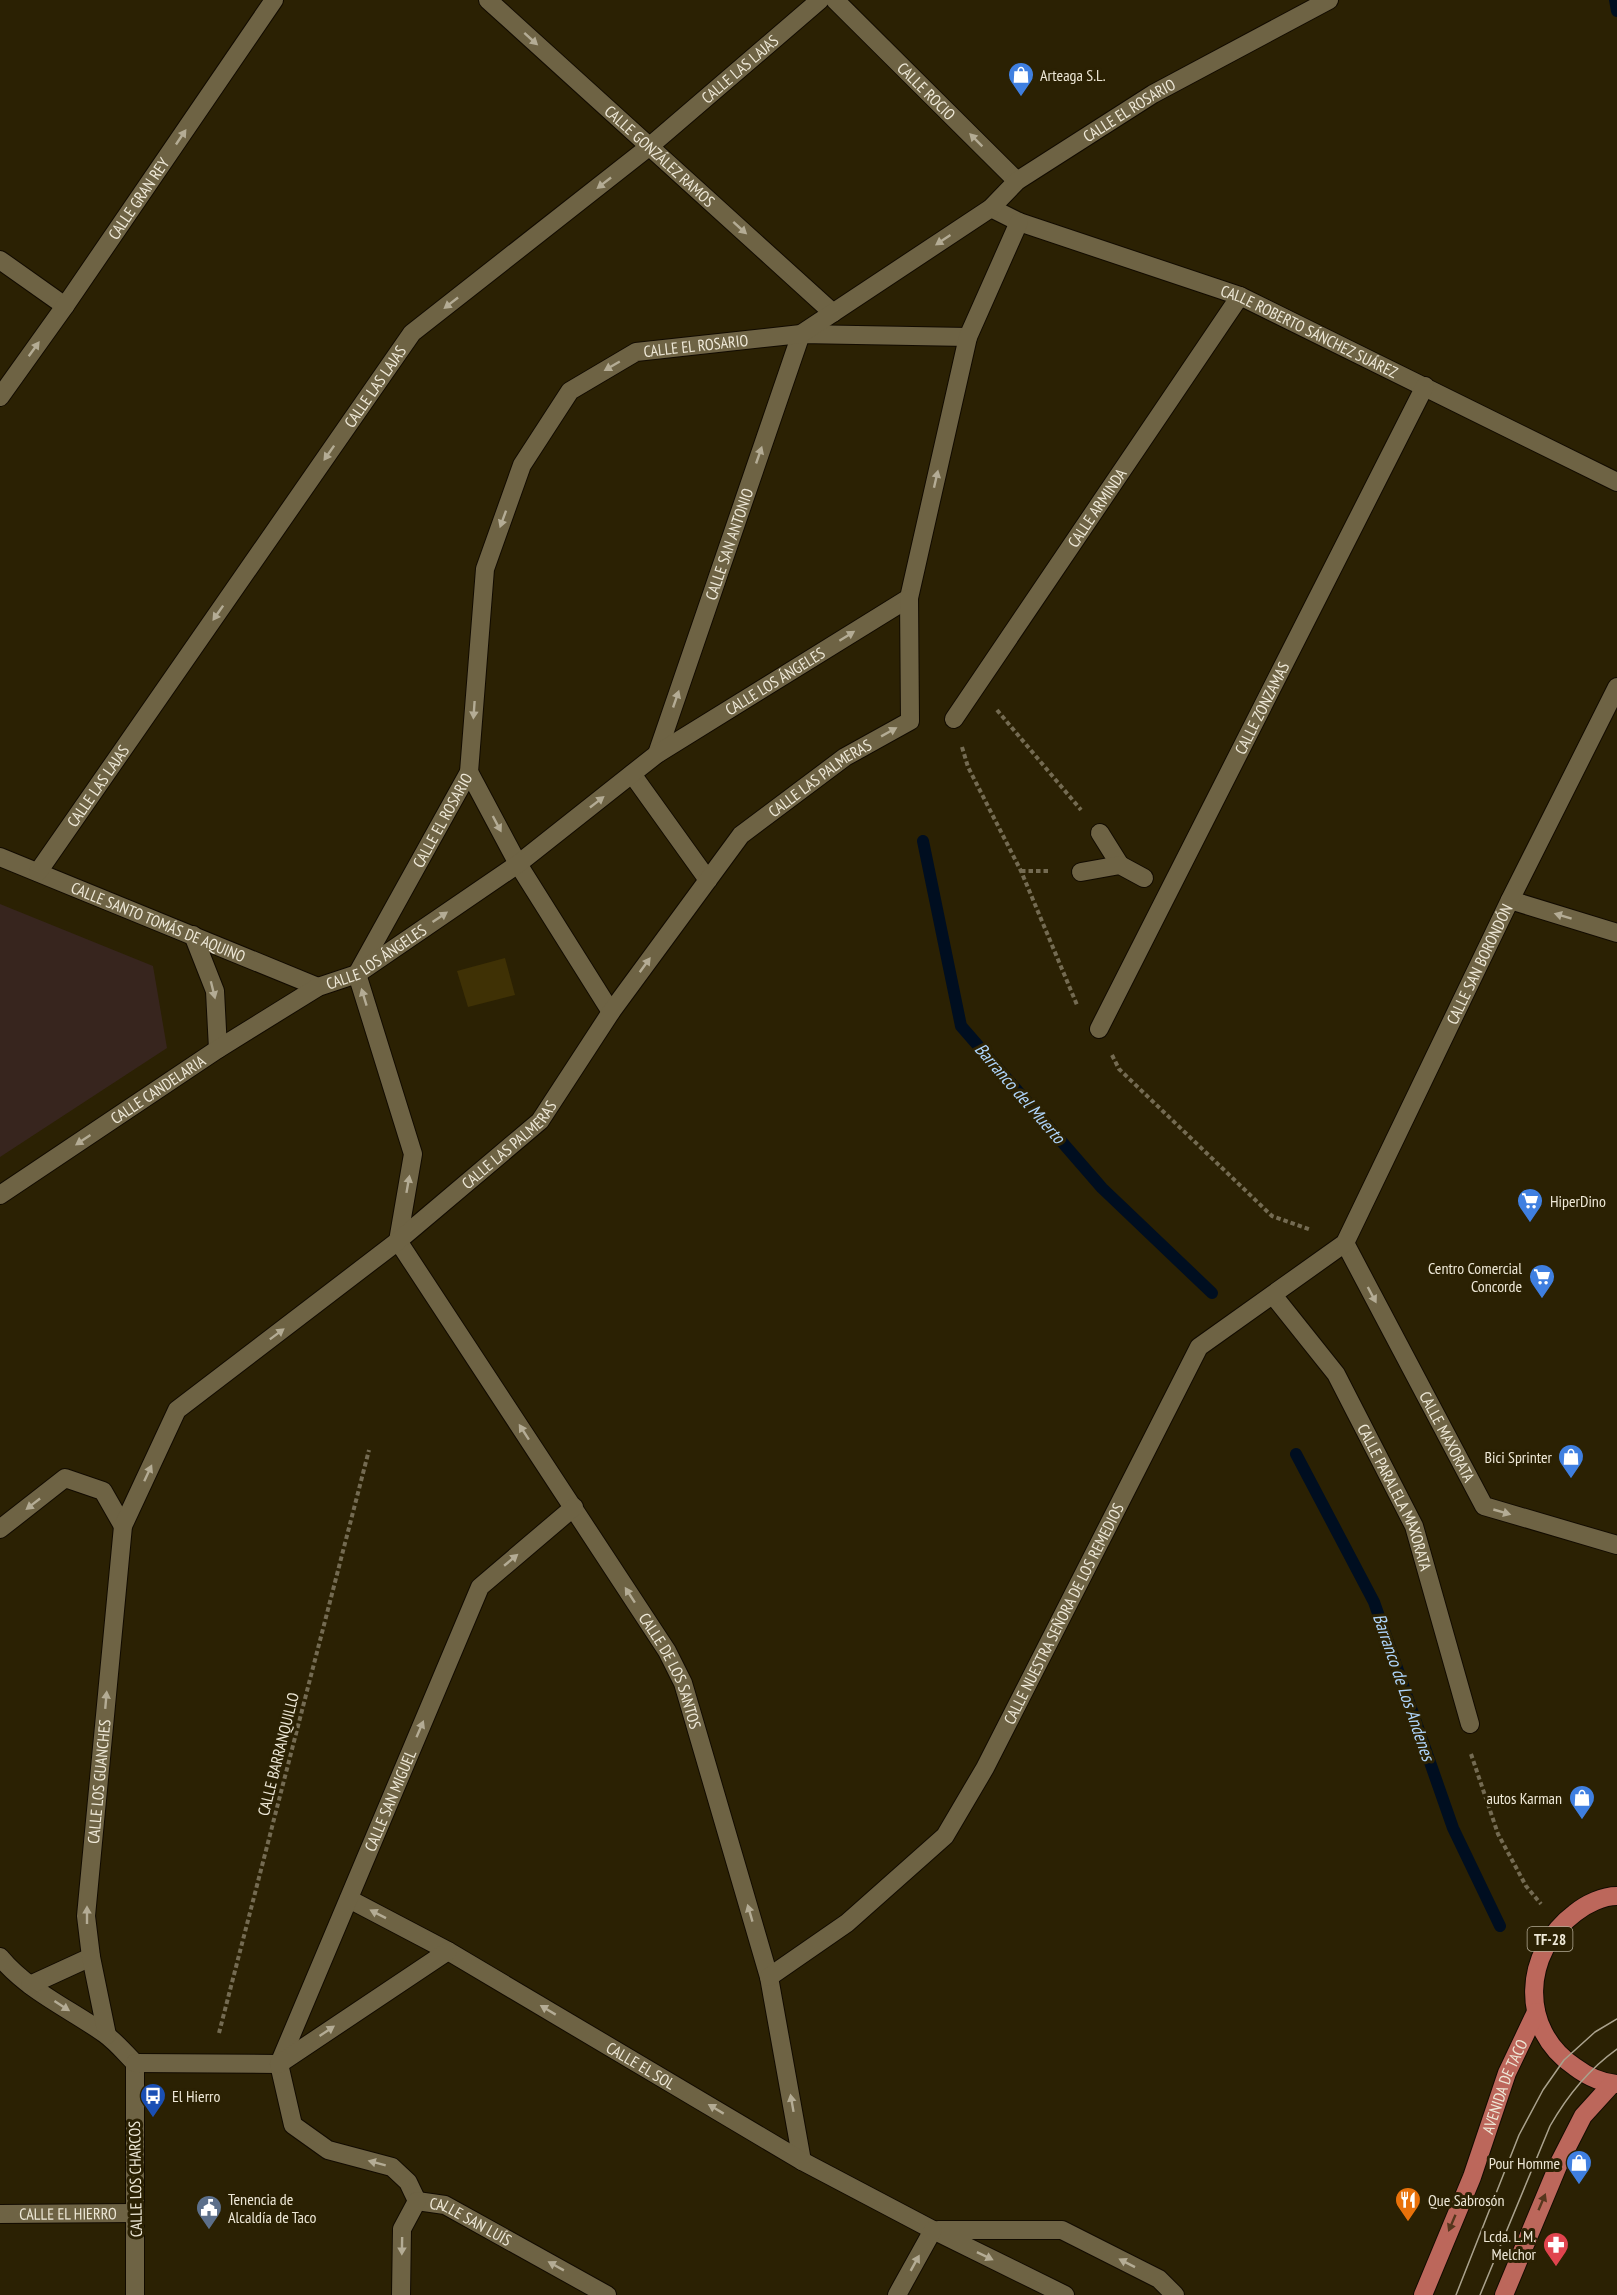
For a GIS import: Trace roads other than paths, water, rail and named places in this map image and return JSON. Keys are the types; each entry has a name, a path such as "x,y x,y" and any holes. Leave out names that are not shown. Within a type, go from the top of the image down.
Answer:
{"main road":[{"name":"TF-28","path":"1504,2295 1564,2152 1583,2116 1615,2084 1587,2075 1564,2060 1547,2038 1536,2012 1533,1981 1542,1951 1559,1925 1583,1907 1615,1892"},
{"name":"AVENIDA DE TACO","path":"1423,2295 1472,2177 1507,2073 1536,2012"}],"street":[{"name":"CALLE GRAN REY","path":"0,397 65,306 273,0"},
{"name":"CALLE GONZÁLEZ RAMOS","path":"488,0 833,313"},
{"name":"CALLE LAS LAJAS","path":"38,872 412,333 650,146 820,0"},
{"name":"CALLE ROCIO","path":"835,0 1017,181"},
{"name":"CALLE EL ROSARIO","path":"357,974 469,772 485,569 522,465 570,391 636,352 801,334 991,208 1017,181 1153,94 1329,0"},
{"name":"CALLE ROBERTO SÁNCHEZ SUÁREZ","path":"991,208 1019,222 1240,296 1617,482"},
{"path":"909,598 968,337 1019,222"},
{"path":"0,260 65,306"},
{"name":"CALLE ARMINDA","path":"954,719 1240,296"},
{"path":"801,334 968,337"},
{"name":"CALLE SAN ANTONIO","path":"657,754 801,334"},
{"name":"CALLE ZONZAMAS","path":"1099,1029 1425,386"},
{"name":"CALLE LOS ÁNGELES","path":"318,987 357,974 518,864 657,754 909,598"},
{"name":"CALLE LAS PALMERAS","path":"123,1526 177,1410 398,1241 540,1121 610,1012 741,835 844,757 910,721 909,598"},
{"name":"CALLE SAN BORONDÓN","path":"1345,1243 1510,900 1617,687"},
{"path":"469,772 518,864 610,1012"},
{"path":"632,774 708,880"},
{"path":"1100,833 1120,865 1144,878"},
{"name":"CALLE SANTO TOMÁS DE AQUINO","path":"0,857 318,987"},
{"path":"1081,872 1120,865"},
{"path":"1510,900 1617,933"},
{"path":"193,935 214,991 218,1049"},
{"path":"357,974 413,1154 398,1241"},
{"name":"CALLE CANDELARIA","path":"0,1195 218,1049 318,987"},
{"name":"CALLE DE LOS SANTOS","path":"398,1241 667,1651 683,1683 769,1977 802,2161"},
{"name":"CALLE NUESTRA SEÑORA DE LOS REMEDIOS","path":"769,1977 847,1923 945,1836 985,1768 1199,1347 1345,1243"},
{"name":"CALLE MAXORATA","path":"1345,1243 1484,1506 1617,1545"},
{"name":"CALLE PARALELA MAXORATA","path":"1273,1294 1336,1374 1414,1526 1470,1724"},
{"path":"0,1529 65,1478 102,1491 123,1526"},
{"name":"CALLE SAN MIGUEL","path":"279,2064 480,1587 574,1507"},
{"name":"CALLE LOS GUANCHES","path":"107,2035 91,1957 86,1916 123,1526"},
{"name":"CALLE EL SOL","path":"349,1899 448,1951 802,2161 933,2230 1065,2295"},
{"path":"4,1968 107,2035 135,2063 279,2064 448,1951"},
{"path":"30,1985 91,1957"},
{"name":"CALLE LOS CHARCOS","path":"135,2063 135,2295"},
{"path":"279,2064 293,2125 328,2150 392,2167 408,2182 417,2201"},
{"name":"CALLE SAN LUÍS","path":"401,2295 402,2229 417,2201 445,2205 607,2295"},
{"name":"CALLE EL HIERRO","path":"0,2214 135,2213"},
{"path":"897,2295 933,2230 1062,2230 1159,2279 1175,2295"}],"waterway":[{"path":"1615,0 1617,11"},
{"name":"Barranco del Muerto","path":"923,841 961,1026 1102,1188 1212,1293"},
{"name":"Barranco de Los Andenes","path":"1296,1454 1374,1602 1453,1828 1500,1926"}],"tram line":[{"path":"1456,2295 1519,2135 1543,2090 1564,2060 1595,2032 1617,2019"},
{"path":"1480,2295 1550,2126 1579,2084 1617,2049"}],"place":[{"name":"Arteaga S.L.","path":"1021,98"},
{"name":"HiperDino","path":"1530,1224"},
{"name":"Centro Comercial Concorde","path":"1542,1300"},
{"name":"Bici Sprinter","path":"1571,1480"},
{"name":"autos Karman","path":"1582,1821"},
{"name":"El Hierro","path":"153,2119"},
{"name":"Pour Homme","path":"1579,2186"},
{"name":"Que Sabrosón","path":"1408,2223"},
{"name":"Tenencia de Alcaldía de Taco","path":"209,2231"},
{"name":"Lcda. L.M. Melchor","path":"1556,2268"}]}
